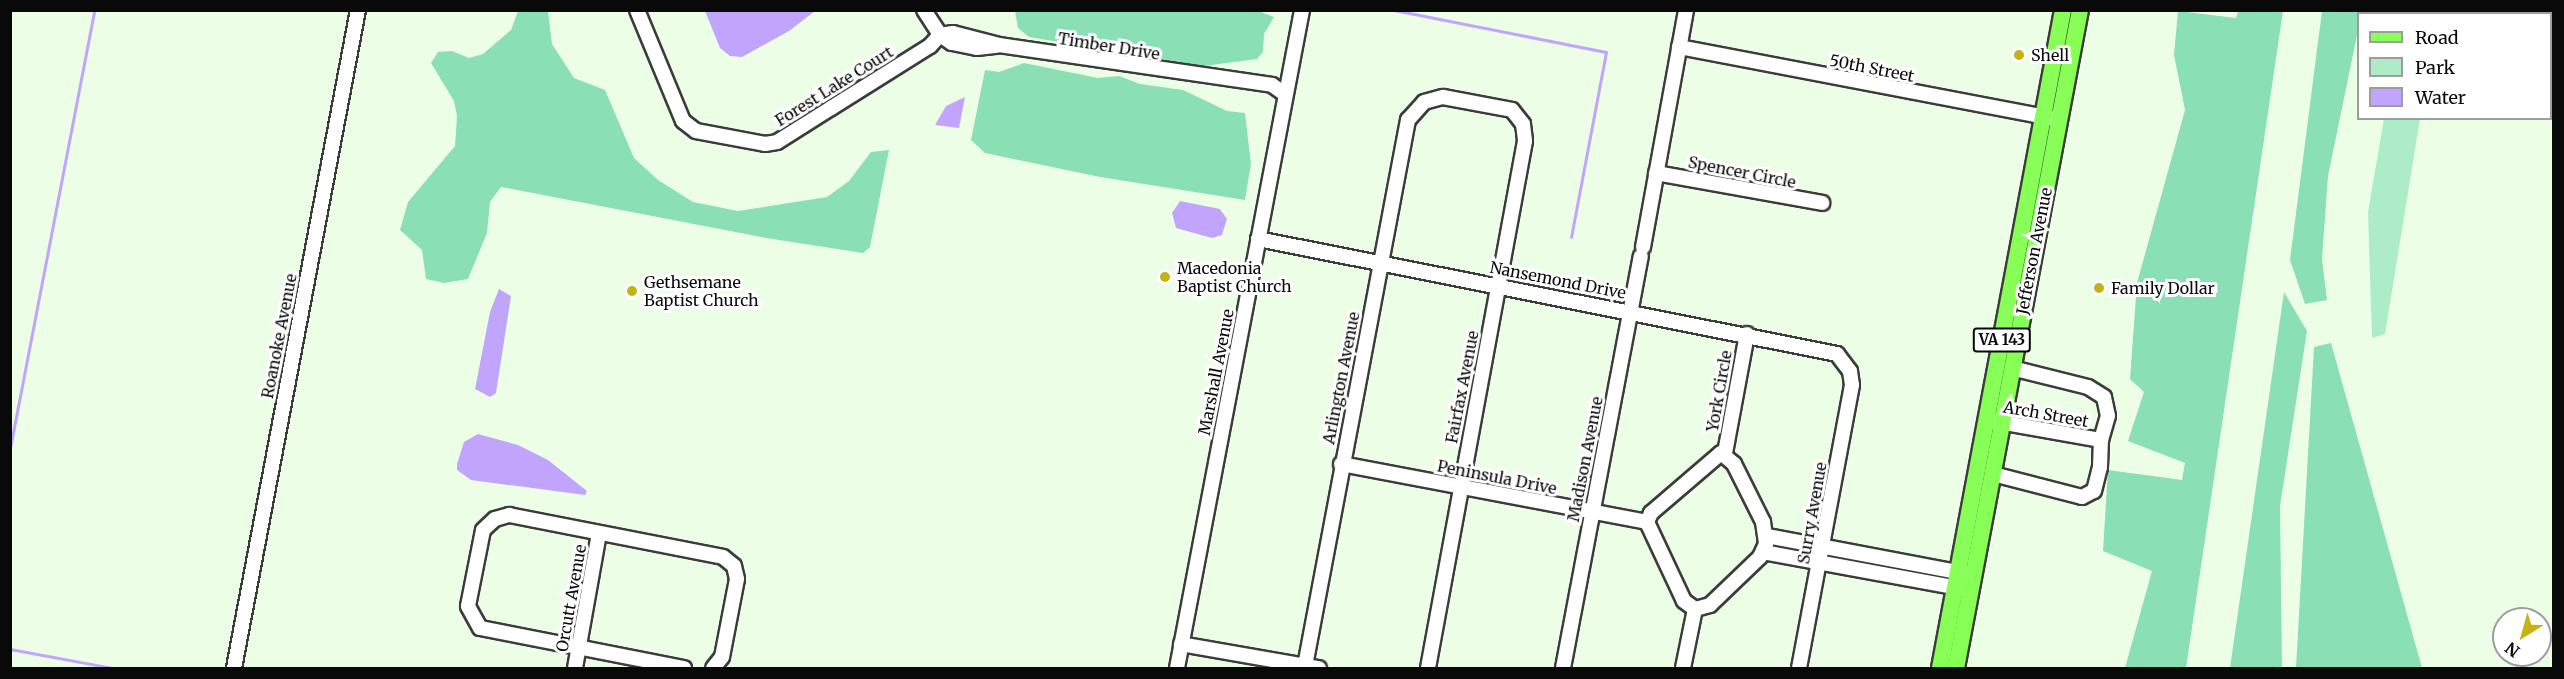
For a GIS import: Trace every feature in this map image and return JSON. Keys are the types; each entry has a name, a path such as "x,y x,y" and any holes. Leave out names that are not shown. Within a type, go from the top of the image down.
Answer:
{"main road":[{"name":"Jefferson Avenue","path":"1940,669 1993,474 1994,421 2012,369 2051,118 2063,10"},
{"name":"Jefferson Avenue","path":"1956,669 1964,581 2051,118 2080,10"}],"street":[{"name":"Roanoke Avenue","path":"234,669 358,10"},
{"name":"Forest Lake Court","path":"637,10 683,121 696,131 765,144 777,142 930,46 939,35"},
{"path":"924,10 939,35"},
{"name":"Marshall Avenue","path":"1177,669 1302,10"},
{"name":"Madison Avenue","path":"1563,669 1686,10"},
{"name":"Timber Drive","path":"939,35 953,33 999,45 1214,79 1272,85 1285,94"},
{"name":"50th Street","path":"1679,47 2051,118"},
{"name":"Arlington Avenue","path":"1312,667 1341,464 1408,120 1424,102 1443,97 1503,106 1516,114"},
{"name":"Fairfax Avenue","path":"1428,669 1525,141 1516,114"},
{"name":"Spencer Circle","path":"1656,173 1822,204"},
{"name":"Nansemond Drive","path":"1258,239 1829,350 1847,365"},
{"name":"York Circle","path":"1747,334 1725,453 1734,464 1767,536"},
{"name":"Surry Avenue","path":"1799,669 1852,385 1847,365"},
{"path":"1993,474 2087,496 2094,490 2100,467 2101,440 2109,416 2104,397 2088,387 2012,369"},
{"name":"Arch Street","path":"1994,421 2101,440"},
{"name":"York Circle","path":"1647,522 1651,513 1713,458 1725,453"},
{"name":"Peninsula Drive","path":"1341,464 1647,522"},
{"path":"684,669 480,628 469,612 472,583 483,530 501,516 599,533 729,560 737,572 736,591 722,657 713,669"},
{"path":"1647,522 1684,601 1695,609"},
{"name":"Orcutt Avenue","path":"575,669 599,533"},
{"path":"1695,609 1710,605 1762,552 1767,536 1822,546 1964,581"},
{"path":"1762,552 1820,563 1964,581"},
{"path":"1683,669 1695,609"},
{"path":"1181,644 1312,667"}],"green space":[{"path":"1256,10 1274,17 1264,34 1263,52 1257,59 1204,66 1029,37 1018,28 1015,11"},
{"path":"518,11 548,11 552,44 574,78 605,90 634,158 658,180 693,202 738,211 827,197 849,181 871,152 889,150 870,247 863,253 766,238 501,187 490,202 487,233 468,279 444,283 426,279 422,250 400,230 408,202 455,146 457,116 454,101 431,63 438,52 452,51 469,58 483,54 511,30"},
{"path":"2178,11 2236,18 2238,11 2283,11 2186,668 2125,668 2152,571 2103,551 2108,470 2182,480 2185,463 2128,441 2144,392 2130,379 2137,283 2185,110 2174,55"},
{"path":"2322,11 2362,11 2357,12 2357,35 2328,176 2322,259 2327,300 2305,304 2290,260"},
{"path":"1024,63 1098,78 1119,76 1140,84 1183,90 1227,111 1245,113 1251,164 1245,200 1100,177 985,153 971,140 985,70 999,72"},
{"path":"2384,120 2420,120 2385,334 2372,338 2368,212"},
{"path":"2284,292 2307,331 2280,506 2282,668 2230,668"},
{"path":"2331,343 2422,668 2296,668 2314,347"}],"water":[{"path":"705,11 815,11 789,31 742,57 730,56 720,48"},
{"path":"965,97 959,128 935,125 946,106"},
{"path":"1180,201 1220,209 1227,219 1222,235 1212,238 1176,228 1172,213"},
{"path":"499,289 511,296 496,393 490,397 475,389 490,312"},
{"path":"478,434 518,445 548,460 587,491 585,495 471,480 457,470 457,464 464,442"}],"waterway":[{"path":"10,448 94,10"},
{"path":"1394,10 1606,52 1571,237"},
{"path":"10,649 113,668"}],"place":[{"name":"Shell","path":"2019,55"},
{"name":"Macedonia Baptist Church","path":"1165,277"},
{"name":"Family Dollar","path":"2099,288"},
{"name":"Gethsemane Baptist Church","path":"632,291"}]}
